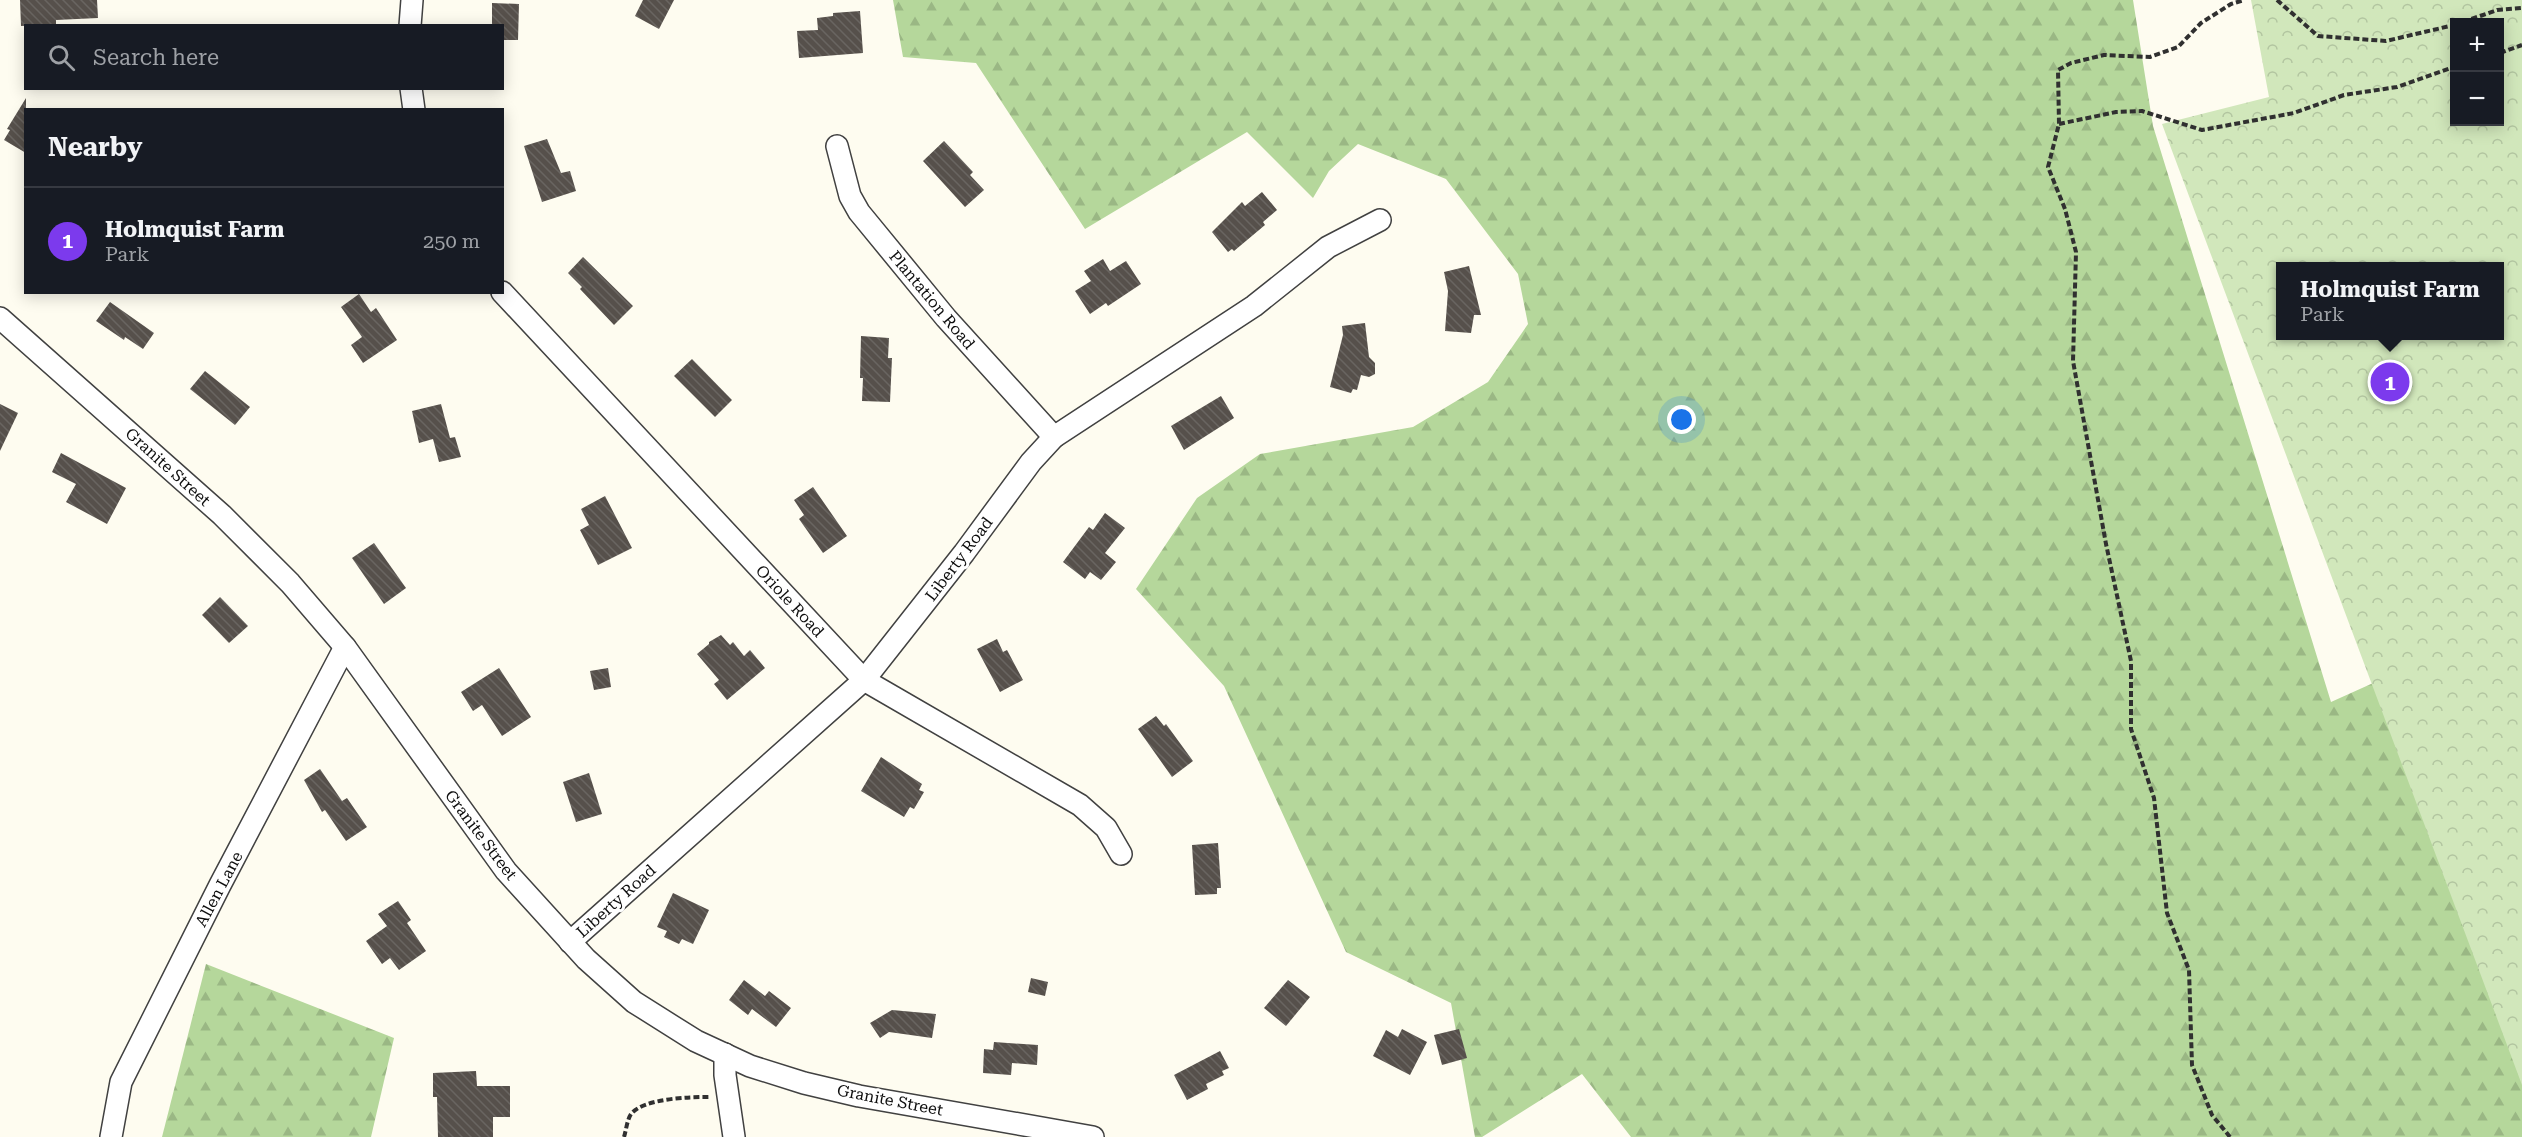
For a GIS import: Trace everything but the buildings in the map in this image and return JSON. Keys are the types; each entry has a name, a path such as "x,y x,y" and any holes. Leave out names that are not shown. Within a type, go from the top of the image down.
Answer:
{"street":[{"path":"410,24 412,0"},
{"path":"411,90 414,108"},
{"name":"Plantation Road","path":"837,146 850,196 859,212 946,318 1054,437"},
{"name":"Liberty Road","path":"570,942 864,680 964,553 1030,462 1054,437 1254,306 1328,247 1380,220"},
{"name":"Oriole Road","path":"504,294 864,680 1080,805 1106,828 1121,854"},
{"name":"Granite Street","path":"0,318 222,515 290,583 345,647 506,871 586,959 634,1002 696,1041 750,1066 804,1083 859,1096 1093,1137"},
{"name":"Allen Lane","path":"111,1137 121,1082 219,885 345,647"},
{"path":"725,1054 734,1137"}],"path":[{"path":"2230,1137 2212,1115 2192,1065 2189,970 2167,913 2154,798 2131,729 2131,661 2106,544 2073,361 2076,252 2065,209 2048,167 2060,124 2058,70 2071,63 2104,55 2150,57 2178,47 2201,23 2231,4 2244,0"},
{"path":"2277,0 2318,36 2386,41 2450,26"},
{"path":"2474,18 2497,10 2522,8"},
{"path":"2504,51 2522,45"},
{"path":"2060,124 2116,112 2142,111 2202,130 2294,112 2344,95 2397,87 2450,68"},
{"path":"624,1137 631,1114 641,1107 681,1097 728,1097"}],"green space":[{"path":"893,0 2133,0 2153,126 2331,702 2522,616 2522,1137 1631,1137 1582,1074 1482,1137 1475,1137 1451,1003 1346,952 1224,686 1136,589 1197,498 1260,454 1413,427 1488,382 1528,324 1518,274 1446,179 1358,144 1329,171 1313,198 1247,132 1085,229 976,63 903,57"},
{"path":"2251,0 2522,0 2522,1085 2162,124 2269,97"},
{"path":"206,964 394,1038 371,1137 162,1137"}],"place":[{"name":"Holmquist Farm","path":"2390,382"}]}
